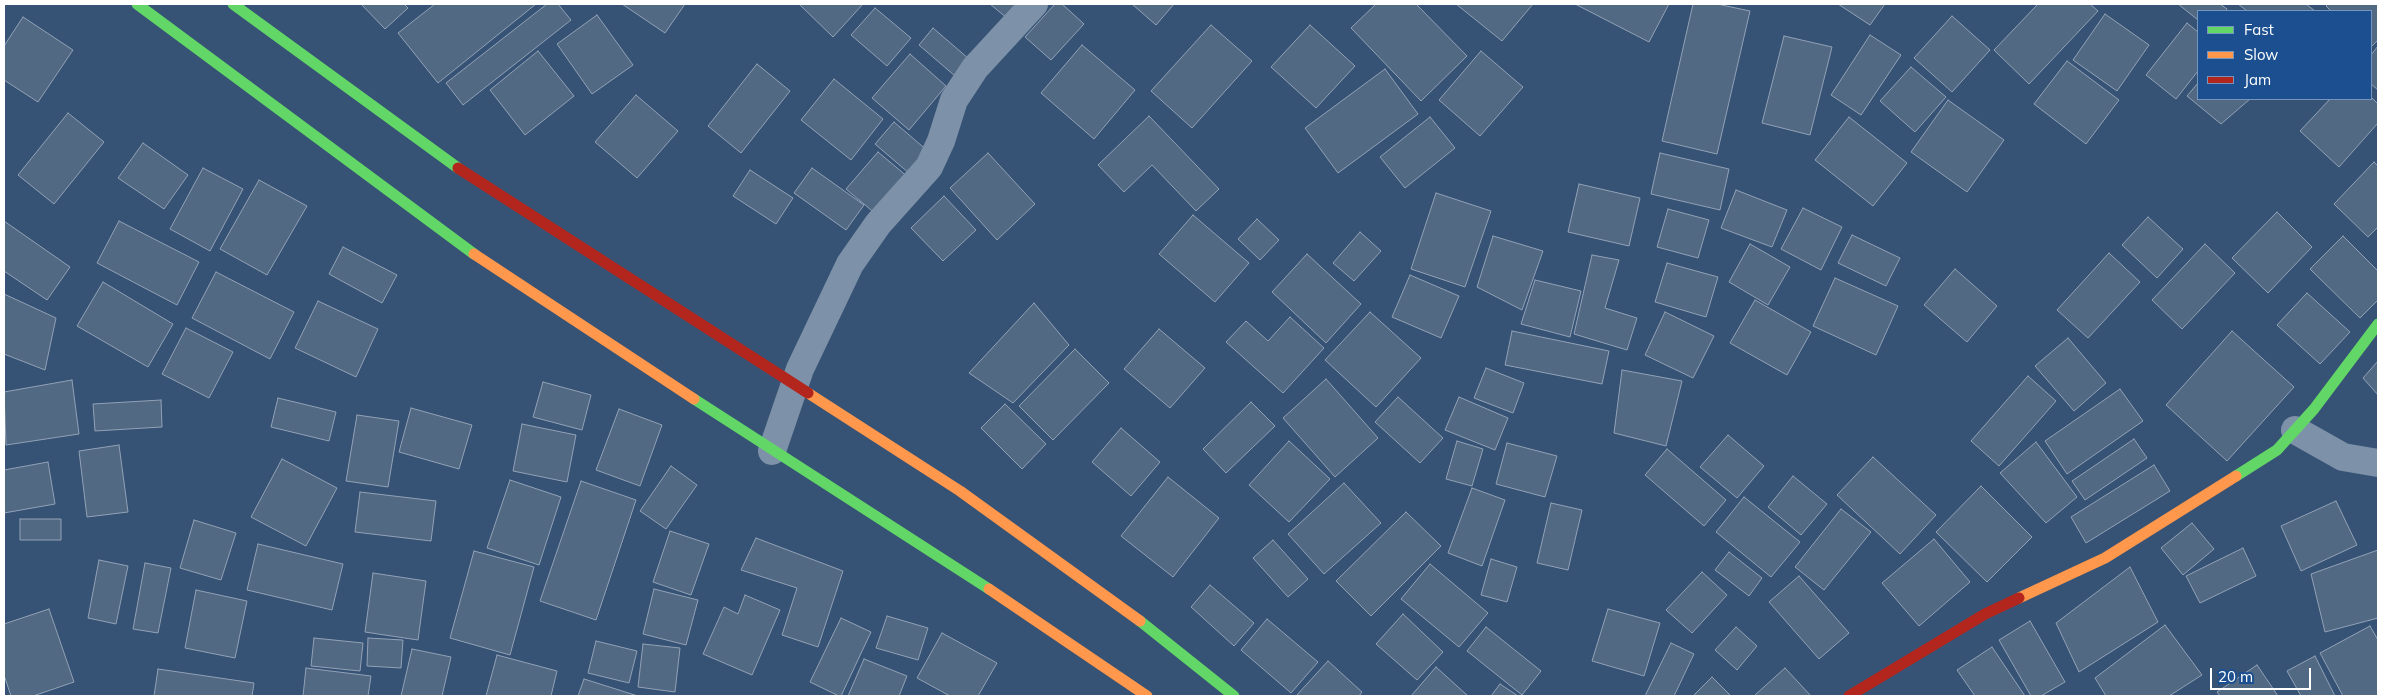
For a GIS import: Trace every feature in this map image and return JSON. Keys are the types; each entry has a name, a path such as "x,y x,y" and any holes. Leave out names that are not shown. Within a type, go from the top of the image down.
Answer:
{"street":[{"path":"137,4 447,236 772,451 1001,596 1147,696"},
{"path":"233,4 448,162 795,383 960,491 1133,615 1234,696"},
{"path":"772,451 795,383 850,264 878,224 929,167 941,141 954,100 975,68 1034,4"},
{"path":"1848,696 1984,614 2105,558 2277,450 2314,409 2378,324"},
{"path":"2295,430 2343,457 2378,463"}],"building":[{"path":"361,4 404,4 408,8 385,29"},
{"path":"435,4 536,4 438,83 398,33"},
{"path":"547,4 558,4 571,20 463,105 446,83"},
{"path":"622,4 685,4 665,33"},
{"path":"799,4 863,4 833,37"},
{"path":"990,4 1021,4 1008,19"},
{"path":"1055,4 1062,4 1084,24 1051,60 1025,37"},
{"path":"1132,4 1174,4 1156,25"},
{"path":"1376,4 1416,4 1467,56 1421,101 1351,28"},
{"path":"1456,4 1533,4 1502,41"},
{"path":"1575,4 1669,4 1649,42"},
{"path":"1693,4 1717,4 1750,11 1717,154 1662,141"},
{"path":"1838,4 1885,4 1870,25"},
{"path":"2038,4 2090,4 2098,11 2029,84 1994,50"},
{"path":"2178,4 2220,4 2227,9 2197,10 2197,19"},
{"path":"2238,4 2306,4 2314,10 2246,10"},
{"path":"2328,4 2378,4 2378,40 2372,46 2372,10 2330,10 2326,6"},
{"path":"875,8 911,38 887,66 851,35"},
{"path":"2105,14 2149,45 2117,91 2073,60"},
{"path":"597,15 633,65 592,94 557,44"},
{"path":"1952,16 1990,50 1952,92 1914,58"},
{"path":"23,17 73,50 38,102 4,80 4,46"},
{"path":"2187,23 2197,31 2197,72 2176,99 2146,75"},
{"path":"1211,25 1252,61 1192,128 1151,91"},
{"path":"1310,25 1355,66 1316,108 1271,67"},
{"path":"933,28 969,59 955,76 919,45"},
{"path":"1870,35 1901,55 1861,115 1831,95"},
{"path":"1784,36 1832,47 1810,135 1762,123"},
{"path":"1082,45 1135,90 1094,139 1041,93"},
{"path":"2378,46 2378,90 2372,85 2372,54"},
{"path":"538,51 574,96 525,135 490,90"},
{"path":"1481,51 1523,87 1480,136 1439,100"},
{"path":"910,54 946,86 909,130 872,98"},
{"path":"2067,61 2119,100 2086,144 2034,104"},
{"path":"757,64 790,91 741,153 708,126"},
{"path":"1911,67 1946,97 1915,132 1880,101"},
{"path":"1385,69 1418,114 1338,173 1305,128"},
{"path":"834,79 883,119 851,160 801,120"},
{"path":"2197,84 2197,100 2249,100 2221,124 2187,96"},
{"path":"636,95 678,131 637,178 595,142"},
{"path":"2372,98 2378,104 2378,123 2339,167 2300,131 2329,100 2372,100"},
{"path":"1948,100 2004,140 1967,192 1911,152"},
{"path":"68,113 104,142 54,204 18,175"},
{"path":"1149,116 1219,189 1196,211 1152,165 1124,192 1098,165"},
{"path":"1430,117 1455,148 1405,188 1380,157"},
{"path":"1849,117 1907,163 1873,206 1815,160"},
{"path":"894,122 929,152 910,174 875,144"},
{"path":"143,143 188,175 164,209 118,178"},
{"path":"878,152 909,178 877,215 846,189"},
{"path":"988,153 1035,204 997,240 950,188"},
{"path":"1660,153 1729,169 1720,210 1651,194"},
{"path":"2374,162 2378,166 2378,227 2368,237 2334,204"},
{"path":"203,168 243,189 210,251 170,229"},
{"path":"812,168 864,205 846,230 794,193"},
{"path":"750,170 793,198 776,224 733,196"},
{"path":"259,180 307,206 267,275 220,249"},
{"path":"1579,184 1640,198 1629,246 1568,232"},
{"path":"1736,190 1787,210 1772,247 1721,228"},
{"path":"1436,193 1491,211 1465,287 1411,269"},
{"path":"944,196 976,230 943,261 911,228"},
{"path":"1803,208 1842,227 1821,270 1781,249"},
{"path":"1668,209 1709,220 1698,258 1657,247"},
{"path":"2277,212 2312,247 2268,293 2232,258"},
{"path":"1193,215 1249,263 1215,302 1159,254"},
{"path":"2148,217 2183,249 2157,278 2122,245"},
{"path":"1257,219 1279,240 1260,260 1238,239"},
{"path":"4,221 70,267 47,300 4,271"},
{"path":"119,221 199,262 177,305 97,263"},
{"path":"1360,232 1381,251 1354,281 1333,263"},
{"path":"1852,235 1900,258 1886,286 1838,263"},
{"path":"1493,236 1543,251 1522,310 1477,287"},
{"path":"2343,236 2378,271 2378,300 2360,318 2310,269"},
{"path":"1750,244 1790,267 1768,305 1729,282"},
{"path":"2205,244 2235,273 2182,329 2152,300"},
{"path":"343,247 397,275 382,303 329,274"},
{"path":"2109,253 2140,282 2088,338 2057,310"},
{"path":"1307,254 1361,304 1326,343 1272,292"},
{"path":"1592,255 1619,260 1605,308 1637,318 1627,350 1574,334"},
{"path":"1667,263 1718,277 1706,317 1655,302"},
{"path":"1955,269 1997,306 1967,342 1924,305"},
{"path":"216,272 294,312 270,359 192,318"},
{"path":"1410,275 1459,296 1441,338 1392,317"},
{"path":"1835,278 1898,306 1876,355 1813,326"},
{"path":"1535,280 1581,291 1570,337 1521,324"},
{"path":"103,282 173,324 148,367 77,326"},
{"path":"2307,293 2350,332 2320,364 2277,325"},
{"path":"4,294 56,318 45,370 4,354"},
{"path":"1755,300 1811,332 1787,375 1730,343"},
{"path":"318,301 378,329 356,377 295,348"},
{"path":"1034,303 1069,345 1013,403 969,373"},
{"path":"1370,312 1421,358 1376,407 1325,360"},
{"path":"1665,312 1714,336 1693,378 1645,355"},
{"path":"1290,317 1324,348 1283,393 1226,342 1246,321 1268,341"},
{"path":"186,328 233,352 209,398 162,374"},
{"path":"1159,329 1205,368 1170,408 1124,369"},
{"path":"1512,331 1609,351 1602,384 1505,365"},
{"path":"2232,331 2294,387 2227,461 2166,405"},
{"path":"2068,338 2106,383 2074,411 2035,366"},
{"path":"1075,349 1109,383 1053,440 1019,406"},
{"path":"2378,361 2378,395 2363,378"},
{"path":"1486,368 1524,383 1513,413 1474,398"},
{"path":"1622,370 1682,381 1666,446 1614,433"},
{"path":"2028,376 2056,401 1999,466 1971,441"},
{"path":"1326,379 1378,438 1335,477 1283,418"},
{"path":"72,380 79,434 6,445 4,392"},
{"path":"543,382 591,395 582,430 533,417"},
{"path":"2120,389 2143,421 2067,474 2045,441"},
{"path":"1398,397 1443,438 1420,463 1375,422"},
{"path":"1459,397 1508,418 1495,450 1445,430"},
{"path":"278,398 336,412 329,441 271,427"},
{"path":"161,400 162,427 95,431 93,404"},
{"path":"1251,402 1275,426 1226,473 1203,449"},
{"path":"1005,404 1046,444 1022,469 981,428"},
{"path":"411,408 472,425 459,469 399,452"},
{"path":"619,409 662,425 640,486 596,470"},
{"path":"357,415 399,421 388,487 346,481"},
{"path":"522,424 576,435 567,482 513,471"},
{"path":"1121,428 1160,462 1131,496 1092,462"},
{"path":"1728,435 1764,466 1737,498 1700,467"},
{"path":"2134,439 2147,458 2085,500 2072,481"},
{"path":"1289,441 1330,479 1289,522 1249,485"},
{"path":"1457,441 1483,449 1472,486 1446,479"},
{"path":"2036,442 2077,497 2046,523 2000,473"},
{"path":"1507,443 1557,456 1545,497 1496,484"},
{"path":"119,445 128,512 87,517 79,451"},
{"path":"1667,449 1726,500 1704,526 1645,475"},
{"path":"1873,457 1936,515 1900,554 1837,495"},
{"path":"282,459 337,488 306,546 251,517"},
{"path":"48,462 55,504 4,513 4,470"},
{"path":"2154,465 2170,491 2086,543 2071,517"},
{"path":"671,466 697,485 666,529 640,511"},
{"path":"1793,476 1827,504 1801,535 1768,507"},
{"path":"1168,477 1219,518 1173,577 1121,536"},
{"path":"510,480 561,497 539,565 487,548"},
{"path":"581,481 636,500 596,620 540,601"},
{"path":"1344,483 1381,523 1324,574 1288,534"},
{"path":"1981,486 2032,537 1987,582 1936,532"},
{"path":"1472,488 1505,500 1482,566 1448,553"},
{"path":"360,492 436,501 431,541 355,532"},
{"path":"1744,497 1800,542 1771,577 1716,532"},
{"path":"2336,501 2357,545 2301,571 2281,526"},
{"path":"1551,503 1582,510 1568,570 1537,563"},
{"path":"1841,509 1871,532 1824,590 1795,567"},
{"path":"1406,512 1441,546 1371,616 1336,581"},
{"path":"20,519 61,519 61,540 20,540"},
{"path":"194,520 236,533 221,580 180,568"},
{"path":"2192,523 2214,549 2183,575 2161,548"},
{"path":"670,531 709,544 691,595 653,582"},
{"path":"756,538 843,571 818,647 782,635 797,588 741,570"},
{"path":"1934,539 1970,582 1919,626 1882,583"},
{"path":"1273,540 1308,579 1288,597 1253,558"},
{"path":"258,544 343,564 332,610 247,590"},
{"path":"2243,548 2256,576 2200,603 2186,576"},
{"path":"2378,550 2378,618 2325,632 2311,574"},
{"path":"474,551 534,567 510,655 450,638"},
{"path":"1729,552 1762,578 1749,596 1715,570"},
{"path":"1491,559 1517,567 1507,602 1481,595"},
{"path":"99,560 128,566 116,624 88,618"},
{"path":"145,563 171,568 158,633 133,629"},
{"path":"1430,564 1488,613 1459,647 1401,599"},
{"path":"2130,567 2158,622 2079,672 2056,623"},
{"path":"1702,572 1727,595 1692,633 1666,610"},
{"path":"373,573 426,581 418,640 365,632"},
{"path":"1799,576 1849,633 1819,659 1769,602"},
{"path":"1210,585 1254,623 1234,646 1191,607"},
{"path":"654,589 698,600 686,645 643,634"},
{"path":"196,590 247,601 235,658 185,648"},
{"path":"745,595 780,610 752,675 703,654 724,607 738,614"},
{"path":"49,609 74,682 33,696 11,696 4,675 4,624"},
{"path":"1608,609 1660,623 1644,676 1592,661"},
{"path":"1403,614 1443,652 1417,680 1376,644"},
{"path":"887,616 928,628 918,660 876,648"},
{"path":"841,618 871,632 841,696 839,696 810,682"},
{"path":"1267,619 1318,662 1291,693 1241,650"},
{"path":"2030,621 2065,682 2041,696 2031,696 1999,640"},
{"path":"2165,625 2202,675 2169,696 2106,696 2095,678"},
{"path":"2370,626 2378,640 2378,696 2343,696 2320,653"},
{"path":"1486,627 1541,671 1522,695 1467,651"},
{"path":"1736,627 1757,646 1737,670 1715,650"},
{"path":"942,633 997,663 978,696 950,696 917,678"},
{"path":"314,638 363,643 360,671 311,666"},
{"path":"368,638 403,640 401,668 367,666"},
{"path":"596,641 637,651 629,683 588,673"},
{"path":"1671,643 1694,654 1674,696 1645,696"},
{"path":"643,644 680,648 675,692 638,687"},
{"path":"1992,647 2025,696 1975,696 1957,670"},
{"path":"412,649 451,657 442,696 401,696"},
{"path":"497,655 557,671 551,696 486,696"},
{"path":"2315,656 2335,696 2301,696 2287,671"},
{"path":"864,659 907,676 899,696 848,696"},
{"path":"1328,661 1362,692 1359,696 1296,696"},
{"path":"2257,665 2278,696 2220,696 2217,692"},
{"path":"1436,667 1468,696 1411,696"},
{"path":"306,668 371,676 368,696 303,696"},
{"path":"1785,668 1811,696 1755,695"},
{"path":"158,669 254,683 252,696 154,696"},
{"path":"1712,677 1731,696 1693,696"},
{"path":"584,679 638,696 578,696"},
{"path":"1500,684 1518,696 1491,696"}],"traffic: fast":[{"path":"137,4 474,254"},
{"path":"233,4 458,168"},
{"path":"2236,476 2277,450 2314,409 2378,324"},
{"path":"694,399 989,589"},
{"path":"1140,621 1234,696"}],"traffic: slow":[{"path":"474,254 694,399"},
{"path":"808,393 960,491 1140,621"},
{"path":"2019,598 2105,558 2236,476"},
{"path":"989,589 1147,696"}],"traffic: jam":[{"path":"458,168 808,393"},
{"path":"1849,696 1985,614 2019,598"}]}
